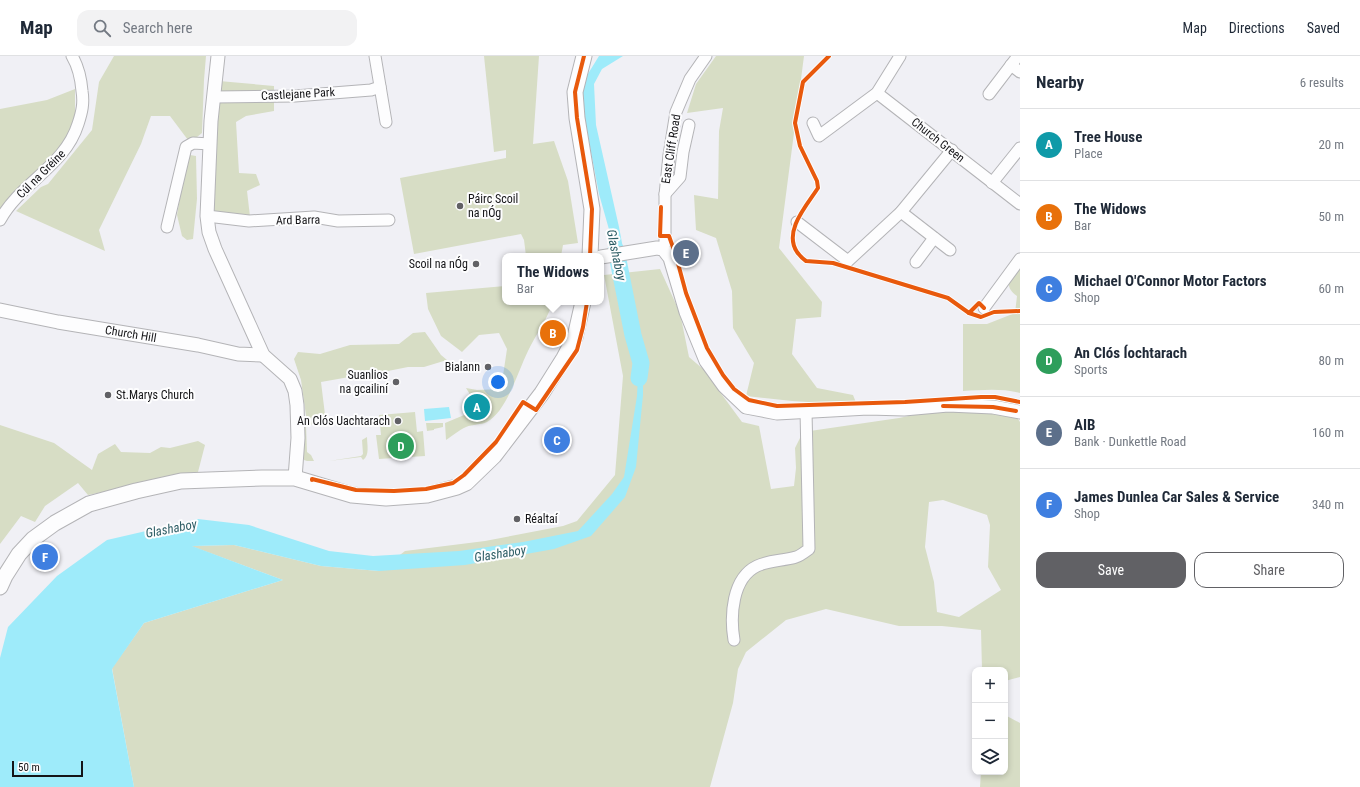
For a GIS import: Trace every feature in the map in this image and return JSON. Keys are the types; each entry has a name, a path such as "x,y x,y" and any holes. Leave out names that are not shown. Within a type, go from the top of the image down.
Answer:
{"main road":[{"path":"584,56 575,92 592,209 590,253"},
{"path":"0,587 19,554 33,539 55,523 89,504 136,491 181,482 295,478 352,495 386,498 427,495 466,483 494,456 546,387 575,337 582,305"}],"street":[{"name":"Cúl na Gréine","path":"0,220 13,202 60,157 70,143 76,130 83,109 83,94 81,80 72,56"},
{"path":"218,56 210,144 207,216 209,232 215,249 263,355 290,379 295,391 298,438 295,478"},
{"path":"375,56 386,122"},
{"name":"East Cliff Road","path":"660,249 665,242 665,194 668,155 676,112 690,79 706,56"},
{"path":"813,123 819,136 880,95 900,56"},
{"path":"989,94 1016,69 1018,56"},
{"name":"Castlejane Park","path":"214,97 295,96 371,90 380,87"},
{"name":"Church Green","path":"880,95 1020,204"},
{"path":"665,194 680,177 683,152 690,125"},
{"path":"167,227 186,147 193,143 210,144"},
{"path":"992,183 1020,148"},
{"path":"796,222 848,261 901,212 952,150"},
{"path":"901,212 950,250"},
{"name":"Ard Barra","path":"207,216 249,221 314,217 346,221 388,220"},
{"path":"916,262 934,238"},
{"path":"604,257 660,249 670,258 686,312 706,361 724,386 746,407 777,413 868,408 904,409 948,405 993,407 1020,412"},
{"path":"984,308 1020,259"},
{"name":"Church Hill","path":"0,310 99,330 198,345 238,354 263,355"},
{"path":"734,640 732,612 735,596 743,576 757,566 797,557 809,549 806,412"}],"green space":[{"path":"114,56 206,56 202,133 197,137 188,140 170,116 151,116 141,144 99,230 105,251 16,211 41,187 48,184 92,130 99,82"},
{"path":"484,56 539,56 533,144 554,141 568,181 578,243 563,245 562,253 526,253 524,240 521,234 414,254 400,178 506,158 506,150 494,152"},
{"path":"716,56 804,56 779,248 822,302 821,317 796,319 792,354 817,388 853,395 857,405 792,401 746,396 754,363 733,328 732,291 716,238 696,230 694,195 718,199 719,131 723,108 687,113 696,84"},
{"path":"219,81 274,86 274,111 246,116 236,122 239,173 256,174 260,185 247,191 251,225 217,223 211,206"},
{"path":"75,89 75,121 65,144 0,211 0,109 47,100"},
{"path":"190,155 196,156 197,199 193,239 187,240 182,236 177,215 186,161"},
{"path":"1020,266 1020,393 999,390 963,391 963,324 987,324 1015,313 1017,296 1012,292 1009,285 1011,278"},
{"path":"660,269 680,313 689,357 703,369 742,422 759,426 771,489 794,486 796,468 795,448 803,432 899,418 951,407 986,411 1018,419 1020,422 1020,677 1008,680 1008,667 982,667 981,630 942,626 899,626 826,609 786,620 746,652 738,669 733,703 710,787 134,787 112,668 144,623 283,580 191,546 234,545 321,566 379,571 405,551 485,541 563,526 577,521 615,475 623,376 604,275","holes":["943,500 987,515 990,525 988,567 1001,590 959,617 937,612 934,582 925,547 929,502"]},
{"path":"502,286 502,305 552,305 528,351 506,400 494,417 482,424 466,427 446,440 445,423 469,413 487,412 486,400 471,396 466,388 477,390 501,389 507,349 499,333 479,335 462,352 441,336 428,309 426,293"},
{"path":"425,332 441,355 447,360 424,367 408,367 388,371 372,377 355,376 321,382 326,423 316,426 307,423 301,380 294,359 298,352 320,354 350,345 399,344 413,333"},
{"path":"415,412 417,432 423,431 425,456 379,459 376,435 381,435 379,415"},
{"path":"426,423 443,423 443,427 427,431"},
{"path":"0,425 54,443 92,470 98,454 115,444 121,452 150,453 161,447 170,448 198,441 205,445 198,472 88,495 78,483 45,506 35,522 21,516 0,544"},
{"path":"303,425 306,425 307,452 311,455 314,461 304,460"},
{"path":"367,437 367,455 363,460 361,457 329,461 361,456 363,454 362,440"},
{"path":"1008,717 1020,723 1020,787 980,787 981,775 1008,775"}],"water":[{"path":"599,56 623,56 602,69 594,84 596,125 619,227 643,355 643,395 636,467 625,497 591,536 554,549 465,565 379,571 321,566 234,545 192,546 283,580 144,623 112,669 134,787 0,787 0,658 8,627 57,576 107,540 198,519 249,525 329,551 373,556 459,551 523,542 578,531 612,494 624,477 637,396 639,355 621,272 599,194 586,126 581,88"},
{"path":"449,407 451,418 425,421 424,409"}],"waterway":[{"name":"Glashaboy","path":"616,250 633,335 641,363 639,378"}],"cycle path":[{"path":"584,56 575,92 577,118 592,209 590,253"},
{"path":"829,56 803,82 795,123 800,146 817,181 818,188 798,218 795,227 793,244 797,252 806,261 833,263 948,298 969,313 979,303 984,308"},
{"path":"661,207 660,236 669,236 686,293 707,348 723,375 734,389 749,400 777,406 905,402 981,397 995,397 1020,402"},
{"path":"312,480 356,490 394,491 426,489 453,483 464,475 496,442 523,402 536,410 577,350 587,305"},
{"path":"969,313 981,317 994,312 1020,311"},
{"path":"943,406 993,407 1016,411"}],"place":[{"name":"Páirc Scoil na nÓg","path":"460,206"},
{"name":"AIB","path":"686,253"},
{"name":"Scoil na nÓg","path":"476,264"},
{"name":"The Widows","path":"553,333"},
{"name":"Bialann","path":"488,367"},
{"name":"Suanlios na gcailiní","path":"396,382"},
{"name":"St.Marys Church","path":"108,395"},
{"name":"Tree House","path":"477,407"},
{"name":"An Clós Uachtarach","path":"398,421"},
{"name":"Michael O'Connor Motor Factors","path":"557,440"},
{"name":"An Clós Íochtarach","path":"401,446"},
{"name":"Réaltaí","path":"517,519"},
{"name":"James Dunlea Car Sales & Service","path":"45,557"}]}
